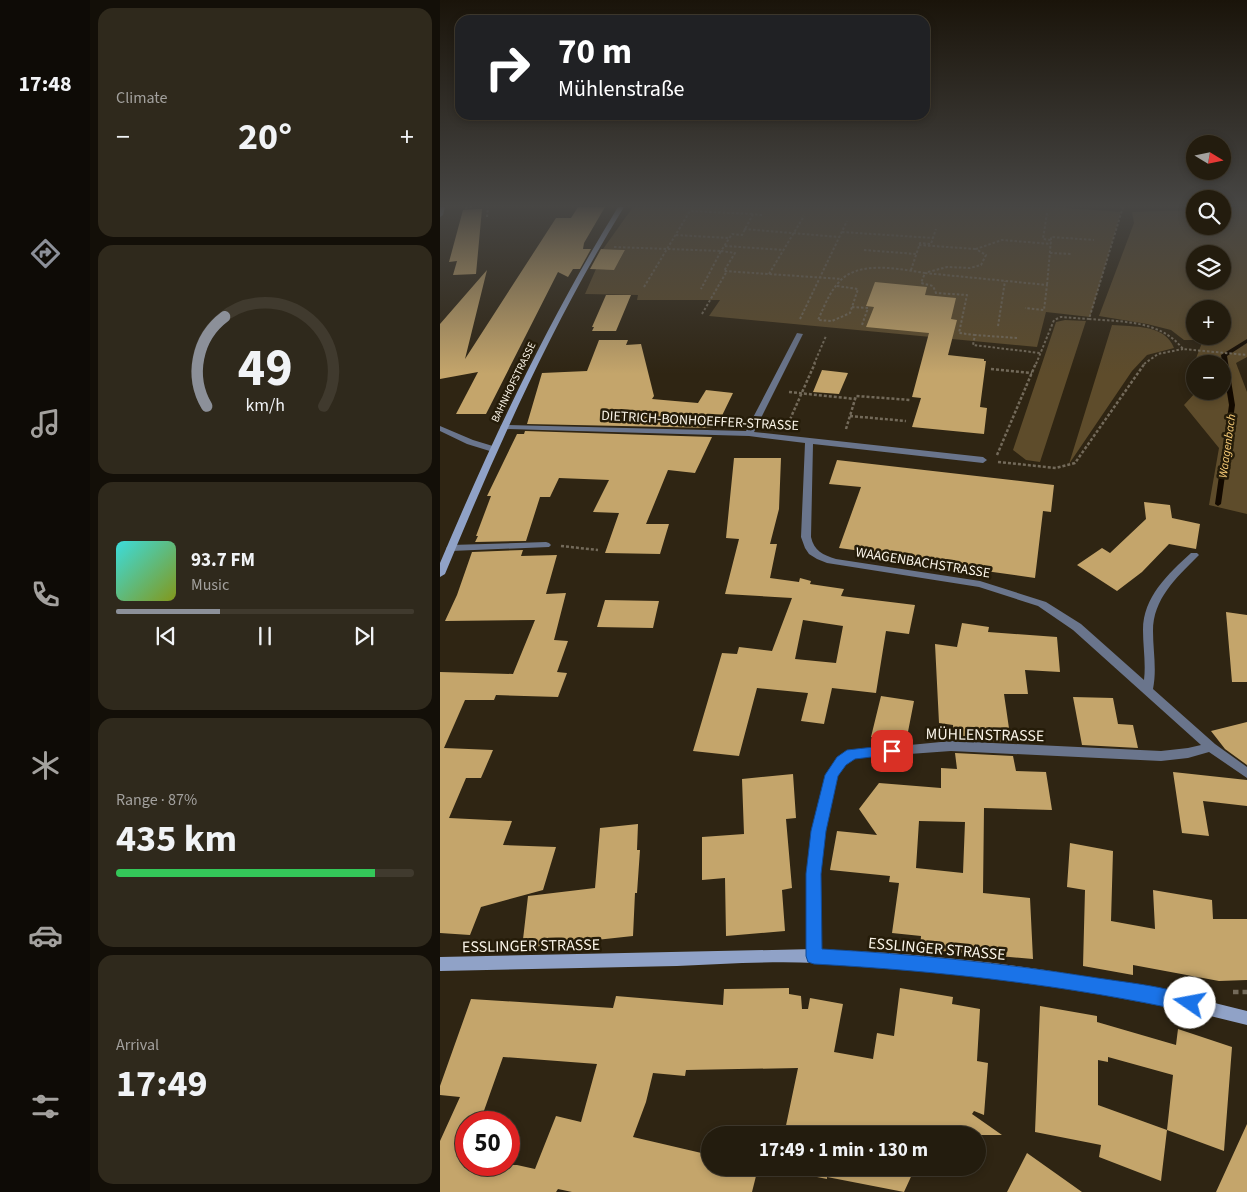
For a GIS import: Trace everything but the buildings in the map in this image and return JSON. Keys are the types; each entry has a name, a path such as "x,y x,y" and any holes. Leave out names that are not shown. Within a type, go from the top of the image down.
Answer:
{"street":[{"name":"BAHNHOFSTRASSE","path":"440,574 493,449 587,263"},
{"path":"749,434 798,334"},
{"name":"DIETRICH-BONHOEFFER-STRASSE","path":"504,427 749,434 983,460"},
{"path":"440,428 470,442 493,449"},
{"name":"WAAGENBACHSTRASSE","path":"809,440 806,537 808,547 812,553 822,559 836,562 980,584 1042,604 1077,627 1210,747 1247,773"},
{"path":"451,548 546,545"},
{"path":"1147,691 1152,672 1148,632 1149,613 1164,586 1194,555"},
{"name":"MÜHLENSTRASSE","path":"814,956 813,874 818,831 832,775 841,761 852,754 951,746 1161,756 1188,753 1210,747"},
{"name":"ESSLINGER STRASSE","path":"440,964 814,956 900,961 1015,973 1134,992 1247,1018"}],"path":[{"path":"644,287 658,263"},
{"path":"701,289 715,263"},
{"path":"729,263 724,271 842,279"},
{"path":"769,274 776,263"},
{"path":"800,319 827,263"},
{"path":"911,270 913,263"},
{"path":"924,273 946,267 970,268 981,265 982,263"},
{"path":"1025,308 1044,310 1049,263"},
{"path":"1089,319 1106,263"},
{"path":"836,286 858,289 850,313 832,321 818,320 836,286 842,279 853,273 866,271 888,269 911,270 924,273 1047,285"},
{"path":"702,314 728,271"},
{"path":"924,273 921,283 933,286 936,293 967,295 959,333 1017,338"},
{"path":"998,326 1005,281"},
{"path":"852,307 868,308 862,325"},
{"path":"1183,349 1174,337 1158,329 1089,319 1062,317 1054,320 994,461 1063,468 1075,462 1151,356 1167,350 1183,349 1247,355"},
{"path":"975,334 973,345 1040,353"},
{"path":"788,424 826,336"},
{"path":"991,369 1032,373"},
{"path":"770,390 855,399"},
{"path":"842,444 856,396 911,400"},
{"path":"850,416 906,421"},
{"path":"546,545 598,550"}],"shaded area":[{"path":"617,263 1106,263 1090,317 1046,312 1037,347 709,316 720,300 637,300 638,295 585,294 596,269 608,269 615,266"},
{"path":"1119,263 1186,263 1186,290 1231,290 1231,263 1247,263 1247,357 1236,363 1247,392 1247,514 1209,505 1219,448 1184,405 1189,400 1231,400 1231,355 1197,355 1201,345 1231,345 1231,300 1186,300 1186,340 1171,330 1099,316"},
{"path":"1065,320 1086,321 1040,462 1026,460 1013,450 1056,322"},
{"path":"1112,325 1148,328 1164,335 1170,340 1174,348 1147,355 1132,371 1069,464"}],"waterway":[{"name":"Waagenbach","path":"1218,504 1232,405 1224,355 1247,341"}],"route":[{"path":"892,751 852,754 841,761 832,775 818,831 813,874 814,956 968,967 1066,980 1190,1003"}]}
